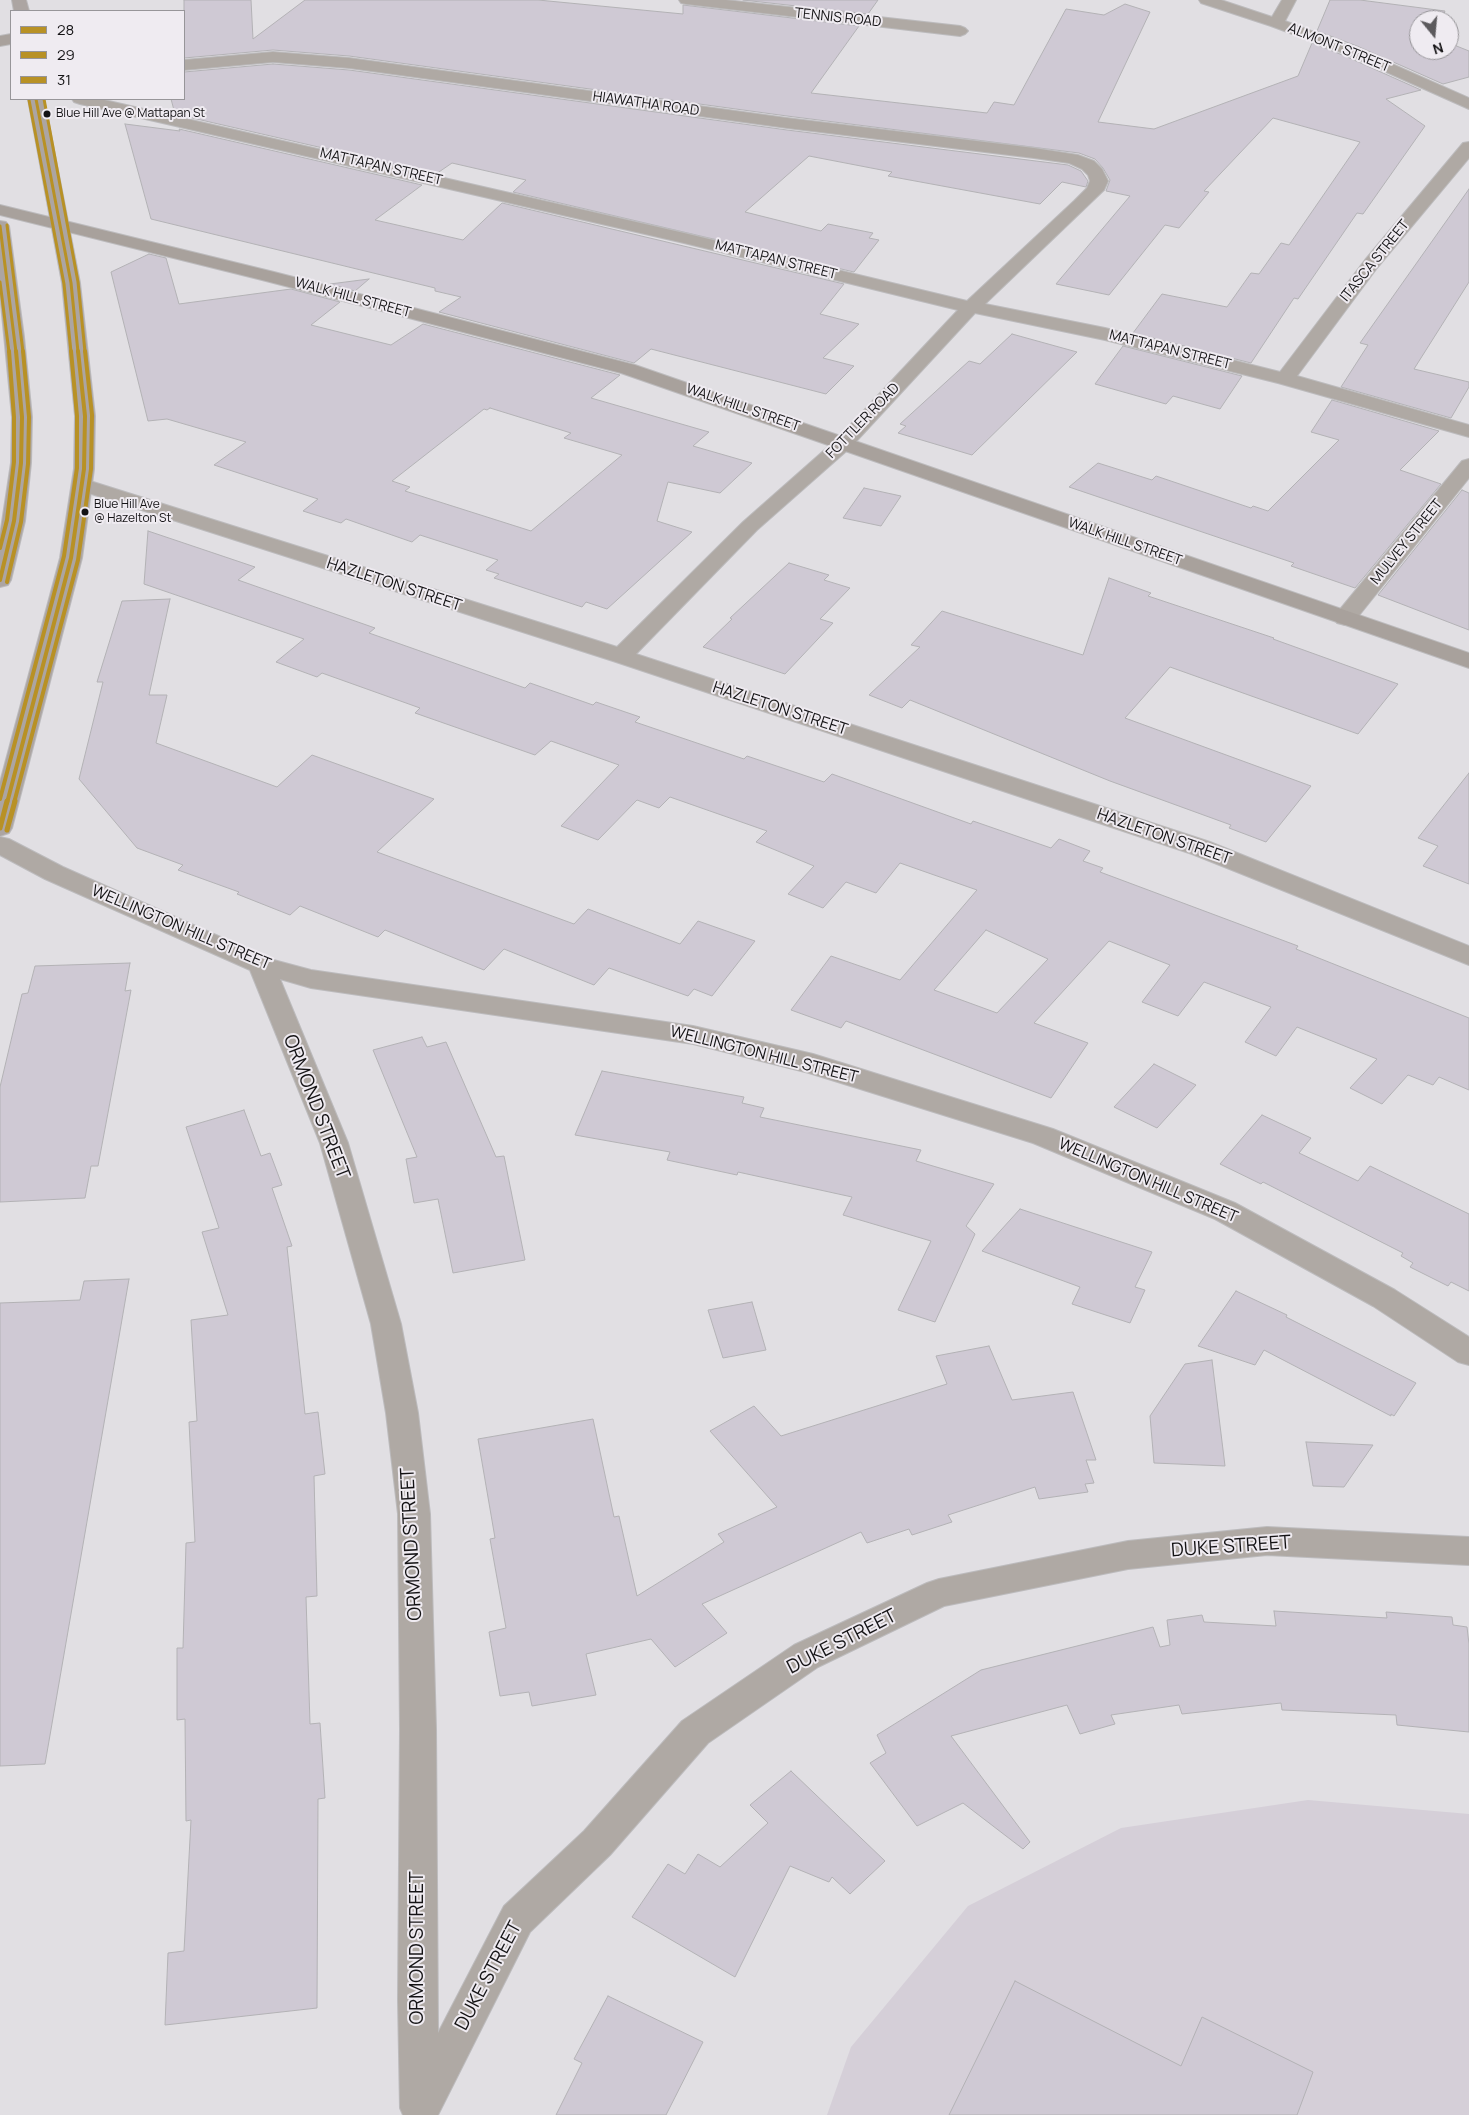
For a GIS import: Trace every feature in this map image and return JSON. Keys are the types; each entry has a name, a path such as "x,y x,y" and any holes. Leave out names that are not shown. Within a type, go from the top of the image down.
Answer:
{"highway":[{"path":"0,828 71,558 83,485 85,433 83,390 71,283 36,100"},
{"path":"0,226 15,337 22,417 21,463 14,521 4,550 0,580"}],"main road":[{"name":"WALK HILL STREET","path":"0,210 628,368 1469,661"}],"street":[{"name":"TENNIS ROAD","path":"686,0 960,31"},
{"name":"ALMONT STREET","path":"1206,0 1276,23 1351,51 1469,104"},
{"path":"1276,23 1289,0"},
{"name":"HIAWATHA ROAD","path":"185,65 273,57 349,63 787,123 1072,159 1088,165 1096,173 1099,181"},
{"name":"MATTAPAN STREET","path":"84,100 636,226 971,307 1106,334 1284,379 1469,431"},
{"name":"ITASCA STREET","path":"1284,379 1371,264 1469,147"},
{"name":"FOTTLER ROAD","path":"621,656 750,526 844,443 971,307 1080,205 1095,190 1099,181"},
{"name":"MULVEY STREET","path":"1345,618 1469,465"},
{"name":"HAZLETON STREET","path":"83,485 621,656 1201,848 1469,956"},
{"name":"WELLINGTON HILL STREET","path":"0,845 54,873 261,965 311,980 425,994 693,1035 813,1064 1043,1136 1224,1211 1384,1298 1469,1352"},
{"name":"ORMOND STREET","path":"261,965 334,1143 386,1324 402,1413 414,1514 418,1729 417,2000 419,2111"},
{"name":"DUKE STREET","path":"419,2111 517,1919 597,1844 696,1732 806,1656 939,1593 1128,1555 1267,1541 1469,1551"}],"shaded area":[{"path":"1308,1800 1469,1814 1469,2115 827,2115 851,2047 968,1906 1121,1828"}],"building":[{"path":"184,0 251,0 253,39 305,0 538,0 683,14 683,5 859,26 811,93 987,113 994,102 1014,105 1066,9 1104,15 1125,4 1150,12 1098,122 1154,129 1298,76 1312,43 1421,90 1386,99 1425,126 1363,214 1357,213 1298,299 1294,298 1251,363 1133,333 1162,294 1227,307 1251,273 1259,274 1281,243 1289,245 1360,142 1273,118 1204,191 1209,192 1179,228 1165,225 1109,295 1056,284 1130,196 1106,191 1110,180 1103,168 1095,159 1079,153 787,116 349,56 273,50 185,58"},
{"path":"743,0 878,0 868,14"},
{"path":"1330,0 1360,0 1437,10 1409,10 1409,60 1459,60 1459,47 1469,51 1469,77 1443,84 1357,46 1317,31"},
{"path":"273,64 349,70 787,130 1068,165 1081,171 1088,181 1086,187 1062,182 1040,204 888,176 892,172 809,156 745,212 821,231 828,224 873,233 869,238 879,240 854,272 513,192 526,180 452,163 436,174 175,114 171,100 185,100 185,72"},
{"path":"125,124 180,131 179,129 422,185 375,220 463,240 502,203 844,284 820,314 859,324 823,358 854,366 826,394 651,349 634,363 439,312 461,297 435,291 435,288 151,219"},
{"path":"1469,189 1469,282 1414,369 1469,382 1469,387 1451,418 1341,387 1368,345 1360,343"},
{"path":"149,254 166,258 179,304 291,289 340,302 311,325 391,345 423,324 620,375 591,398 709,432 693,446 752,463 720,493 668,482 657,521 692,532 607,609 586,602 582,607 494,578 499,574 486,570 498,560 420,535 412,542 346,519 341,523 303,511 318,499 214,465 246,442 167,419 148,421 111,272","holes":["490,408 571,433 564,438 622,455 531,531 405,491 410,487 392,481 484,409"]},
{"path":"369,279 355,291 330,284"},
{"path":"1012,334 1077,352 972,455 898,433 906,426 900,424 969,361 980,364"},
{"path":"1123,346 1242,376 1220,409 1173,396 1166,404 1095,384"},
{"path":"1332,400 1439,431 1400,470 1441,484 1355,588 1291,566 1294,563 1069,487 1098,463 1152,480 1156,476 1251,508 1253,506 1268,511 1339,440 1311,432"},
{"path":"864,488 901,496 881,526 843,518"},
{"path":"1462,490 1469,493 1469,630 1378,595"},
{"path":"148,531 255,567 238,580 375,628 369,633 525,688 530,683 593,705 596,702 640,717 635,722 744,759 747,756 824,782 832,774 971,824 973,821 1051,848 1059,839 1090,851 1083,861 1103,868 1100,872 1298,946 1296,949 1469,1018 1469,1090 1439,1077 1433,1085 1408,1075 1382,1104 1350,1088 1377,1059 1297,1027 1276,1056 1245,1042 1271,1007 1204,982 1178,1016 1142,1002 1170,965 1109,941 1034,1023 1088,1043 1051,1098 846,1021 841,1028 791,1010 831,956 900,980 977,890 900,863 876,893 846,882 823,908 788,894 814,866 756,842 767,831 670,797 659,808 637,800 598,840 561,826 619,765 551,741 535,755 415,713 420,708 322,673 317,677 276,662 304,639 144,584","holes":["986,930 1048,959 997,1013 934,990"]},
{"path":"789,563 829,575 824,580 850,588 820,619 833,623 785,674 703,647 732,619 730,618"},
{"path":"1109,578 1151,593 1148,596 1274,638 1398,684 1358,734 1170,667 1125,718 1311,786 1266,842 1229,828 1231,825 1110,781 910,700 902,708 869,695 920,647 911,645 942,611 1083,655"},
{"path":"170,599 149,695 167,695 156,743 277,787 312,755 434,799 377,852 574,924 588,909 680,944 698,921 755,941 712,996 694,989 688,996 609,968 594,985 504,949 484,970 385,930 378,937 300,906 290,915 237,894 239,892 178,870 183,865 137,848 79,779 103,682 97,682 122,601"},
{"path":"1469,773 1469,884 1423,866 1438,846 1418,838"},
{"path":"130,963 125,991 131,990 98,1166 91,1166 85,1198 0,1202 0,1087 22,994 28,993 35,966"},
{"path":"422,1037 427,1047 446,1042 496,1157 504,1156 525,1260 453,1273 438,1199 414,1203 406,1159 417,1157 373,1050"},
{"path":"1154,1064 1196,1085 1157,1128 1114,1107"},
{"path":"602,1071 744,1097 742,1103 764,1108 760,1117 921,1150 916,1161 994,1184 966,1226 975,1234 935,1322 898,1310 931,1241 843,1215 852,1197 738,1172 737,1175 667,1160 670,1152 575,1135"},
{"path":"244,1110 261,1156 270,1153 282,1185 272,1188 292,1246 287,1247 305,1414 318,1412 325,1474 314,1476 317,1596 306,1597 310,1724 320,1723 325,1798 318,1799 317,2008 165,2025 168,1953 184,1951 191,1820 186,1821 185,1719 177,1720 177,1648 183,1648 186,1543 195,1542 189,1422 197,1421 191,1320 228,1315 202,1232 219,1228 186,1127"},
{"path":"1262,1115 1311,1138 1299,1153 1358,1181 1370,1166 1469,1214 1469,1291 1451,1282 1448,1286 1410,1267 1413,1263 1401,1256 1403,1253 1263,1182 1261,1184 1220,1164"},
{"path":"1020,1209 1152,1252 1135,1287 1145,1290 1130,1323 1072,1304 1080,1287 982,1251"},
{"path":"129,1279 45,1764 0,1766 0,1303 80,1300 84,1281"},
{"path":"1236,1291 1287,1315 1286,1317 1416,1383 1394,1416 1391,1414 1391,1416 1264,1350 1255,1365 1198,1346"},
{"path":"752,1302 766,1350 723,1358 708,1310"},
{"path":"989,1346 1012,1400 1073,1392 1096,1460 1086,1460 1094,1483 1085,1484 1088,1492 1039,1499 1035,1487 948,1515 952,1522 912,1535 909,1529 867,1543 861,1532 702,1604 727,1633 675,1667 651,1639 586,1654 596,1695 532,1706 529,1692 500,1696 489,1632 506,1628 490,1539 495,1538 478,1439 593,1419 614,1517 619,1516 637,1596 724,1542 718,1534 777,1507 710,1431 754,1406 781,1436 947,1384 936,1356"},
{"path":"1212,1360 1225,1466 1154,1463 1150,1416 1185,1364"},
{"path":"1306,1442 1373,1445 1344,1487 1313,1486"},
{"path":"1274,1611 1387,1618 1386,1612 1452,1617 1453,1625 1467,1627 1469,1644 1469,1732 1397,1725 1396,1715 1282,1710 1281,1703 1182,1714 1179,1705 1111,1715 1115,1724 1080,1734 1067,1705 951,1736 1030,1842 1023,1849 963,1803 917,1826 870,1763 886,1753 877,1735 981,1670 1153,1627 1160,1647 1170,1645 1167,1620 1202,1615 1204,1622 1276,1626"},
{"path":"791,1771 885,1861 850,1894 832,1877 829,1882 790,1866 735,1977 632,1917 668,1864 685,1874 698,1854 720,1867 768,1823 750,1805"},
{"path":"1015,1981 1181,2066 1202,2017 1313,2072 1297,2115 949,2115"},
{"path":"608,1996 703,2042 666,2115 556,2115 582,2063 574,2059"}],"transit line":[{"name":"31","path":"0,799 64,556 77,468 77,416 64,284 29,100"},
{"name":"28","path":"0,828 71,558 84,469 85,416 71,283 36,100"},
{"name":"29","path":"7,830 78,560 91,469 92,415 78,282 44,100"},
{"name":"31","path":"7,225 22,336 29,417 28,464 21,522 7,582"},
{"name":"28","path":"0,226 15,337 22,417 21,463 14,521 0,580"},
{"name":"29","path":"0,282 8,338 14,417 14,462 7,520 0,548"}],"place":[{"name":"Blue Hill Ave @ Mattapan St","path":"47,114"},
{"name":"Blue Hill Ave @ Hazelton St","path":"85,512"}]}
